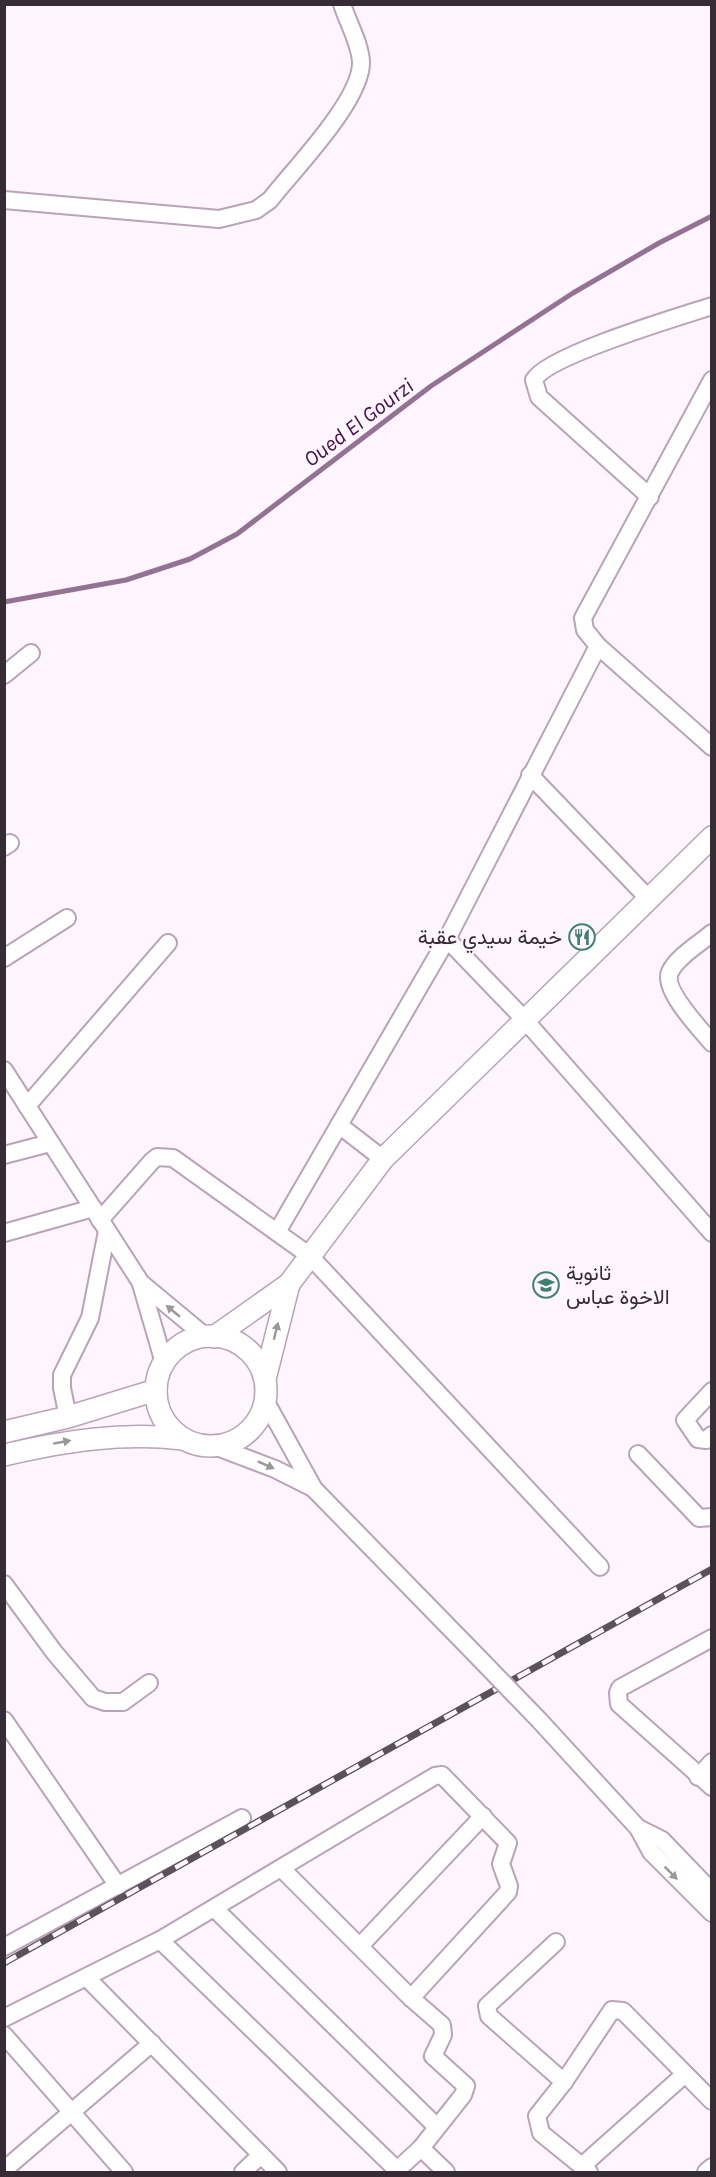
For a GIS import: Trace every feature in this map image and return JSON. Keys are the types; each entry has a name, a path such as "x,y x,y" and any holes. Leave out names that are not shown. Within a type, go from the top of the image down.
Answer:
{"main road":[{"path":"210,1337 288,1284 383,1159 647,897 711,837"},
{"path":"4,1455 98,1437 141,1436 183,1439 200,1445 217,1446 239,1439 257,1423 266,1402 265,1379 288,1284"},
{"path":"183,1439 168,1426 159,1409 156,1389 164,1363 175,1350 190,1341 210,1337 228,1339 252,1354 265,1379"},
{"path":"4,1432 68,1417 156,1389"}],"street":[{"path":"4,200 219,219 255,210 270,200 349,101 359,77 361,63 359,49 342,4"},
{"path":"650,497 539,397 534,380 545,369 619,337 711,306"},
{"path":"711,380 706,406 650,497 584,612 585,630 598,646 711,747"},
{"path":"278,1232 447,939 598,646"},
{"path":"4,675 31,653"},
{"path":"530,775 647,897"},
{"path":"4,958 67,918"},
{"path":"711,933 671,969 668,978 672,993 711,1043"},
{"path":"447,939 524,1018 711,1233"},
{"path":"27,1106 168,943"},
{"path":"4,1070 141,1283 164,1363"},
{"path":"339,1125 383,1159"},
{"path":"4,1155 50,1143"},
{"path":"68,1417 62,1388 62,1375 93,1311 100,1220 152,1161 165,1156 173,1158 310,1256 600,1567"},
{"path":"4,1233 100,1220"},
{"path":"141,1283 210,1337"},
{"path":"711,1391 685,1420 698,1439 706,1440 711,1435"},
{"path":"266,1402 314,1489 539,1720 638,1828 651,1852 711,1913"},
{"path":"217,1446 275,1469 314,1489"},
{"path":"638,1454 699,1518 711,1517"},
{"path":"4,1584 54,1652 93,1698 105,1702 123,1702 150,1683"},
{"path":"711,1638 620,1688 618,1693 619,1704 711,1787"},
{"path":"6,1724 118,1886"},
{"path":"698,1777 711,1762"},
{"path":"4,2018 87,1978 216,1909 438,1775 442,1775 508,1843 501,1864 508,1892 411,1998"},
{"path":"360,1946 483,1816"},
{"path":"4,1947 242,1818"},
{"path":"638,1828 662,1840 711,1891"},
{"path":"160,1940 396,2171 421,2148 464,2095 466,2086 432,2056 443,2035 442,2025 411,1998 282,1869"},
{"path":"216,1909 437,2127"},
{"path":"556,1942 487,2006 487,2011 564,2082"},
{"path":"87,1978 278,2172"},
{"path":"685,2074 586,2169 542,2133 537,2116 564,2082 612,2010 623,2011 711,2098"},
{"path":"4,2035 124,2172"},
{"path":"4,2170 152,2043"},
{"path":"421,2148 446,2172"},
{"path":"243,2172 261,2155"},
{"path":"706,2172 711,2167"}],"waterway":[{"name":"Oued El Gourzi","path":"4,602 126,580 190,559 237,534 431,386 573,293 659,243 712,216"}],"railway":[{"path":"4,1963 712,1569"}],"place":[{"name":"خيمة سيدي عقبة","path":"582,937"},
{"name":"ثانوية الاخوة عباس","path":"546,1285"}]}
